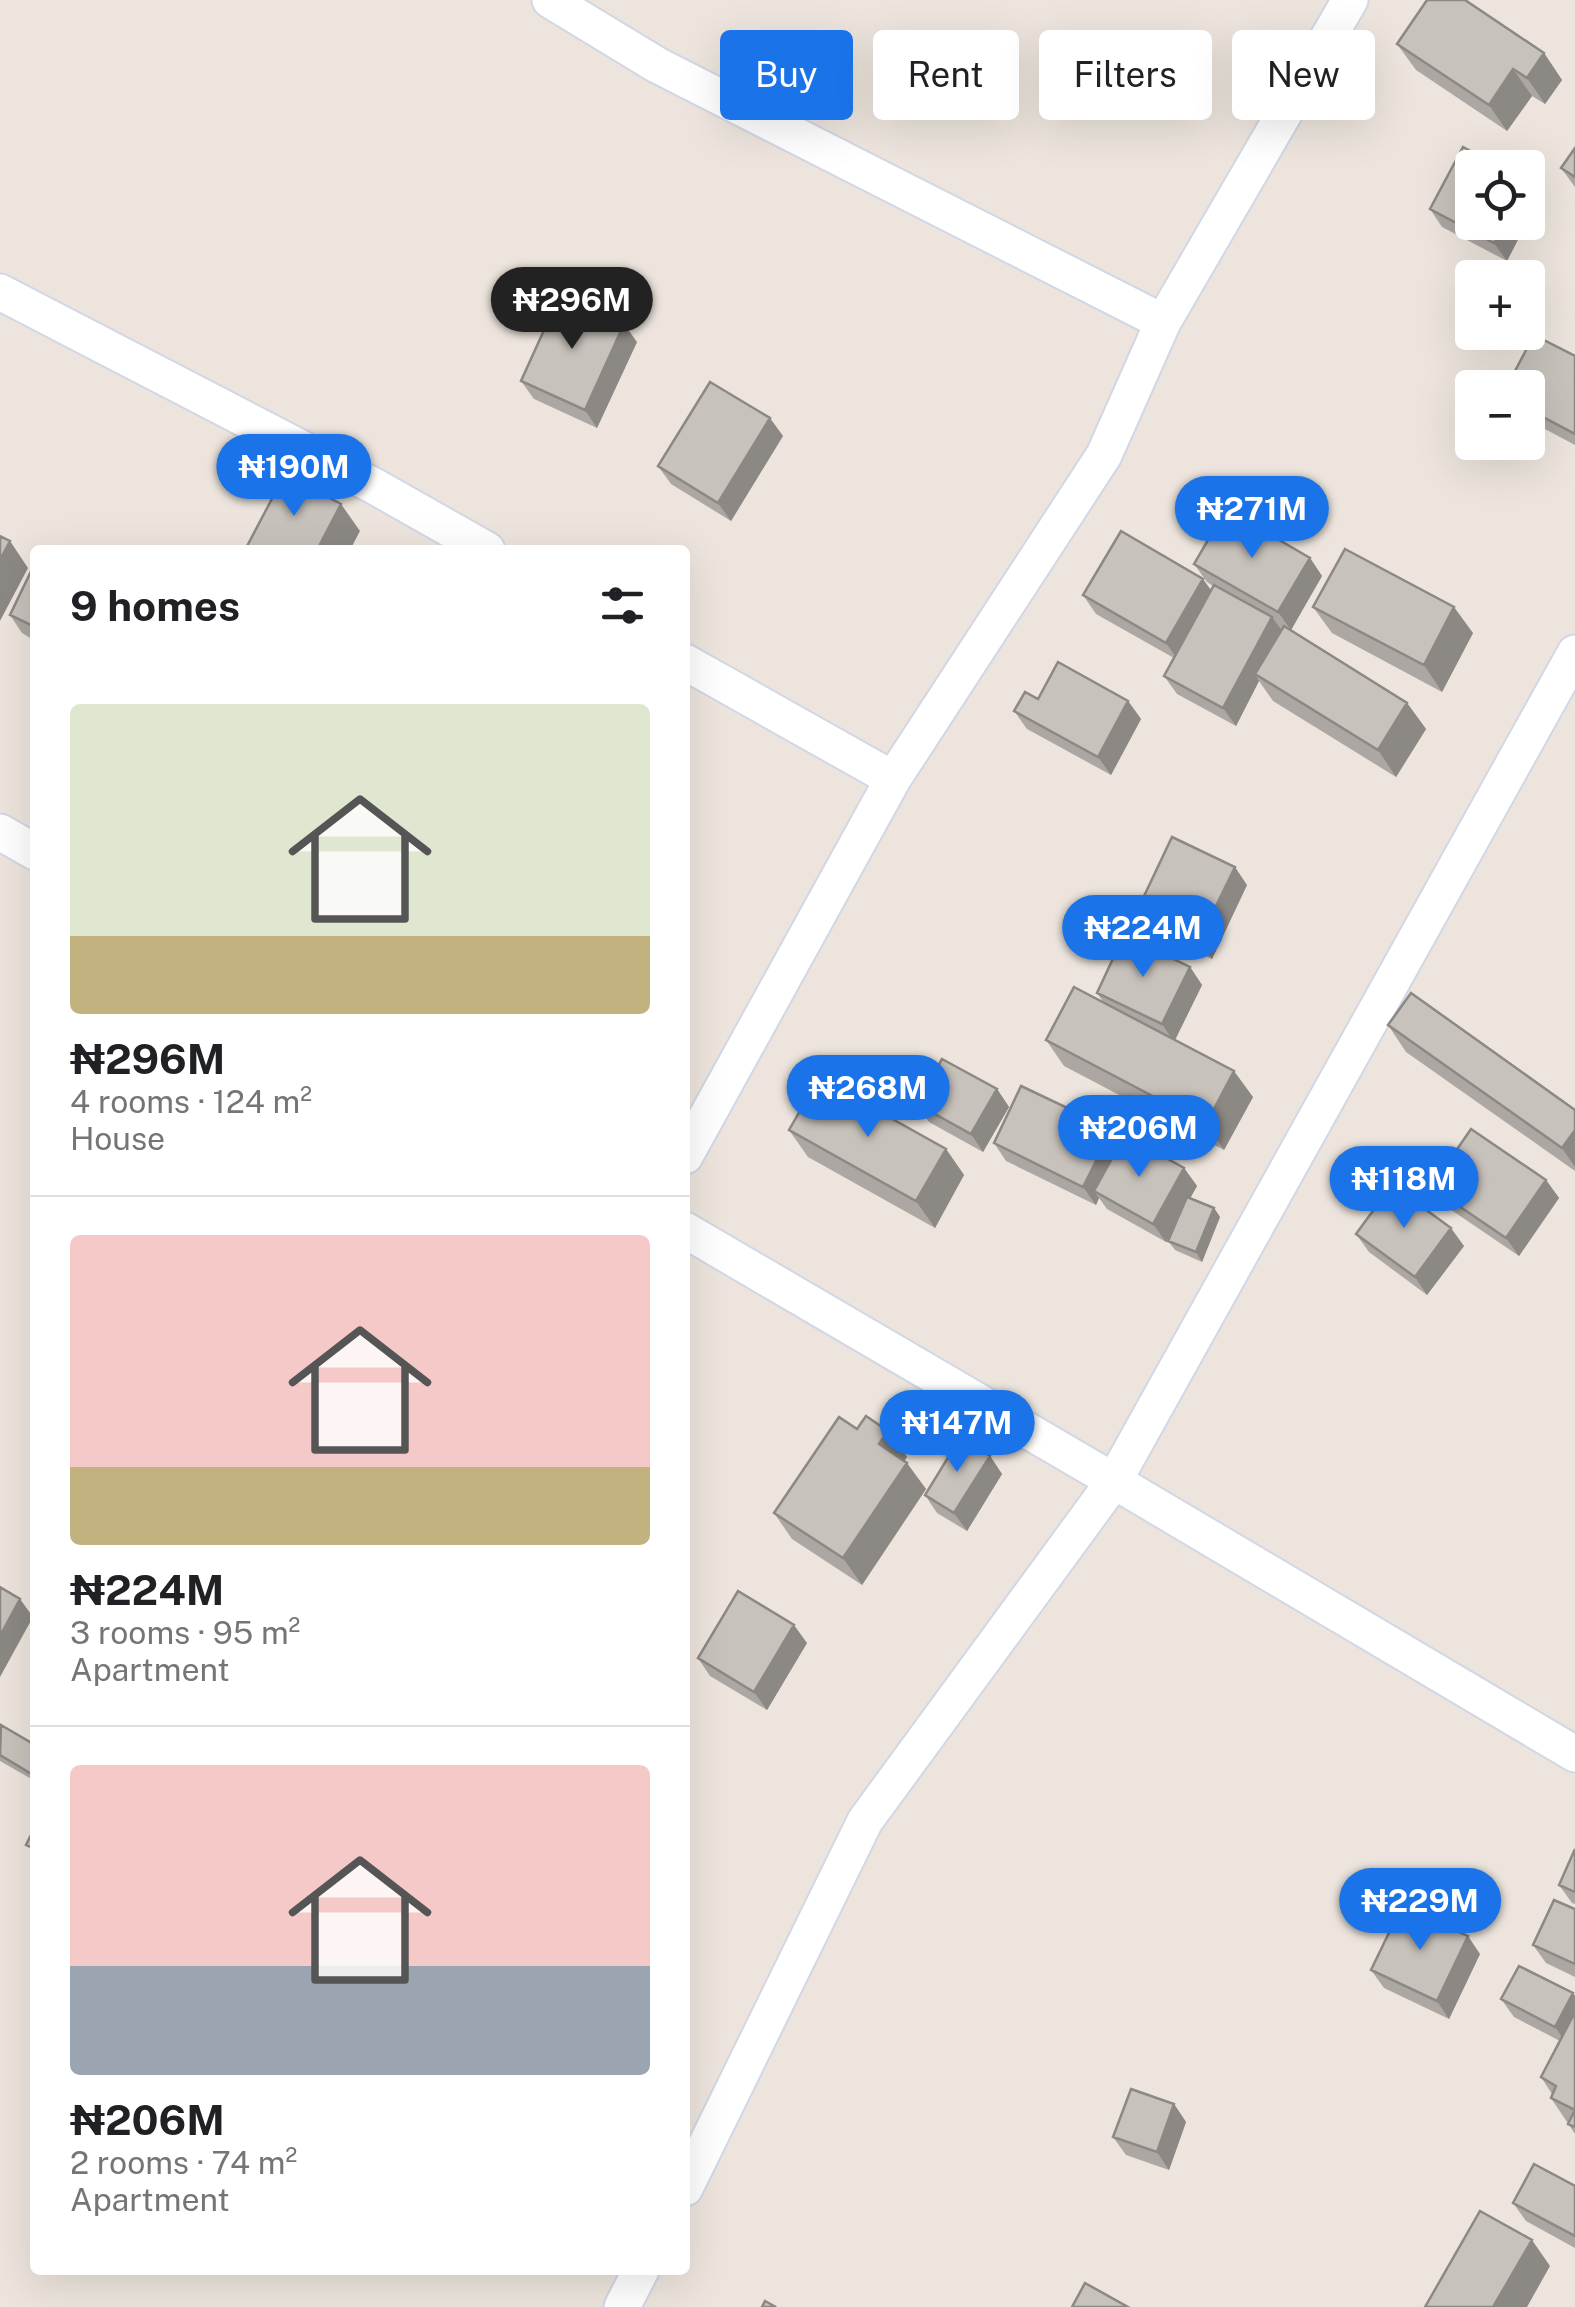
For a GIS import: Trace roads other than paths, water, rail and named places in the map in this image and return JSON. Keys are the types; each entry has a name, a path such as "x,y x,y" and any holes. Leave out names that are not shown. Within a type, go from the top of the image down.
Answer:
{"street":[{"path":"550,0 657,66 1163,322"},
{"path":"690,1147 893,779 1104,455 1163,322 1350,0"},
{"path":"0,292 374,486 478,545"},
{"path":"690,2178 865,1821 1114,1481 1575,653"},
{"path":"690,665 893,779"},
{"path":"0,832 30,849"},
{"path":"690,1233 1575,1754"},
{"path":"622,2307 639,2275"}]}
